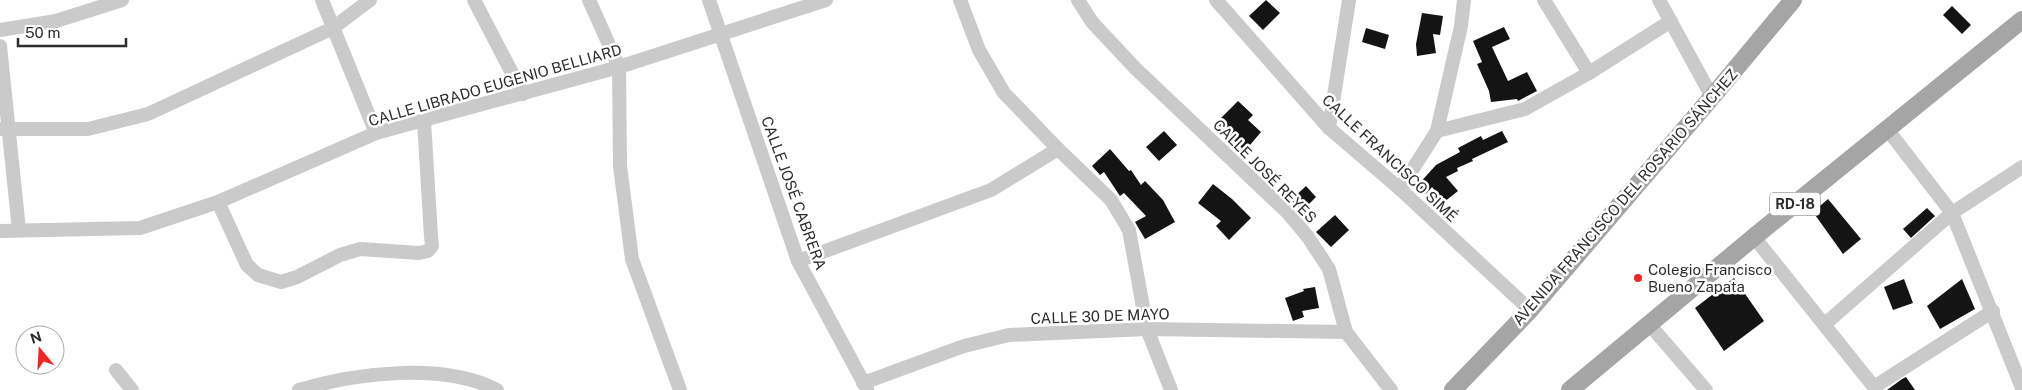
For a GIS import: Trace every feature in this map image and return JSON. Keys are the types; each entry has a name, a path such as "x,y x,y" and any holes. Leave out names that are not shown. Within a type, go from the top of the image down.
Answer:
{"main road":[{"name":"AVENIDA FRANCISCO DEL ROSARIO SÁNCHEZ","path":"1453,390 1530,310 1793,0"},
{"name":"RD-18","path":"1570,390 1754,237 2022,20"}],"street":[{"path":"0,30 56,21 122,0"},
{"path":"322,0 376,133"},
{"path":"5,129 88,129 148,114 334,28 370,0"},
{"path":"474,0 523,94"},
{"path":"589,0 619,67 620,166 632,260 680,390"},
{"name":"CALLE JOSÉ CABRERA","path":"709,0 798,261 865,386"},
{"name":"CALLE LIBRADO EUGENIO BELLIARD","path":"0,231 140,228 218,202 376,133 619,67 826,0"},
{"path":"960,0 979,50 1004,92 1058,149 1111,200 1129,230 1147,329 1171,390"},
{"name":"CALLE JOSÉ REYES","path":"1078,0 1092,22 1135,68 1288,213 1308,237 1329,269 1346,332 1391,390"},
{"name":"CALLE FRANCISCO SIMÉ","path":"1216,0 1329,128 1400,189 1530,310"},
{"path":"1329,128 1349,0"},
{"path":"1400,189 1437,131 1461,26 1464,0"},
{"path":"1544,0 1589,74"},
{"path":"1659,0 1712,97"},
{"path":"1437,131 1526,109 1589,74 1671,21"},
{"path":"0,46 5,129 19,230"},
{"path":"218,202 247,265 258,276 280,282 297,277 340,255 360,249 419,253 428,251 432,246 424,121"},
{"path":"1887,129 1952,213 1993,311 2022,388"},
{"path":"798,261 992,190 1058,149"},
{"path":"1825,324 1952,213 2022,167"},
{"path":"1754,237 1875,388 1993,311"},
{"path":"1649,324 1706,390"},
{"name":"CALLE 30 DE MAYO","path":"865,386 964,346 1009,335 1147,329 1346,332"},
{"path":"116,370 132,390"},
{"path":"299,390 324,382 380,374 415,373 448,376 489,386 497,390"}],"building":[{"path":"1266,0 1280,13 1263,30 1249,16"},
{"path":"1952,6 1971,25 1962,34 1943,15"},
{"path":"1422,13 1443,16 1440,35 1433,34 1436,53 1417,56 1416,44"},
{"path":"1504,27 1510,39 1492,47 1508,81 1527,72 1537,91 1518,101 1517,99 1491,102 1489,91 1477,64 1482,62 1473,41"},
{"path":"1366,28 1389,35 1385,49 1362,42"},
{"path":"1238,101 1253,115 1248,120 1261,132 1245,151 1216,123"},
{"path":"1164,131 1177,145 1159,161 1146,147"},
{"path":"1502,131 1508,142 1472,159 1473,161 1457,168 1458,171 1446,177 1458,191 1444,202 1432,187 1426,194 1417,186 1436,165 1460,152 1458,148 1481,136 1483,140"},
{"path":"1110,149 1129,171 1131,170 1141,185 1145,181 1163,200 1175,222 1145,239 1135,222 1146,216 1124,193 1120,196 1104,172 1100,175 1092,166"},
{"path":"1213,184 1251,218 1229,240 1216,226 1221,221 1198,203"},
{"path":"1306,186 1316,197 1302,211 1291,200"},
{"path":"1828,199 1861,239 1843,254 1813,212"},
{"path":"1927,208 1935,216 1911,238 1903,229"},
{"path":"1335,215 1349,230 1331,247 1316,232"},
{"path":"1734,278 1764,321 1724,351 1695,308"},
{"path":"1904,279 1913,303 1893,310 1884,287"},
{"path":"1962,279 1975,309 1940,329 1927,306"},
{"path":"1315,287 1319,308 1302,311 1304,317 1293,321 1285,298 1304,291 1303,289"},
{"path":"1906,377 1915,390 1887,390 1902,379"}],"place":[{"name":"Colegio Francisco Bueno Zapata","path":"1638,278"}]}
